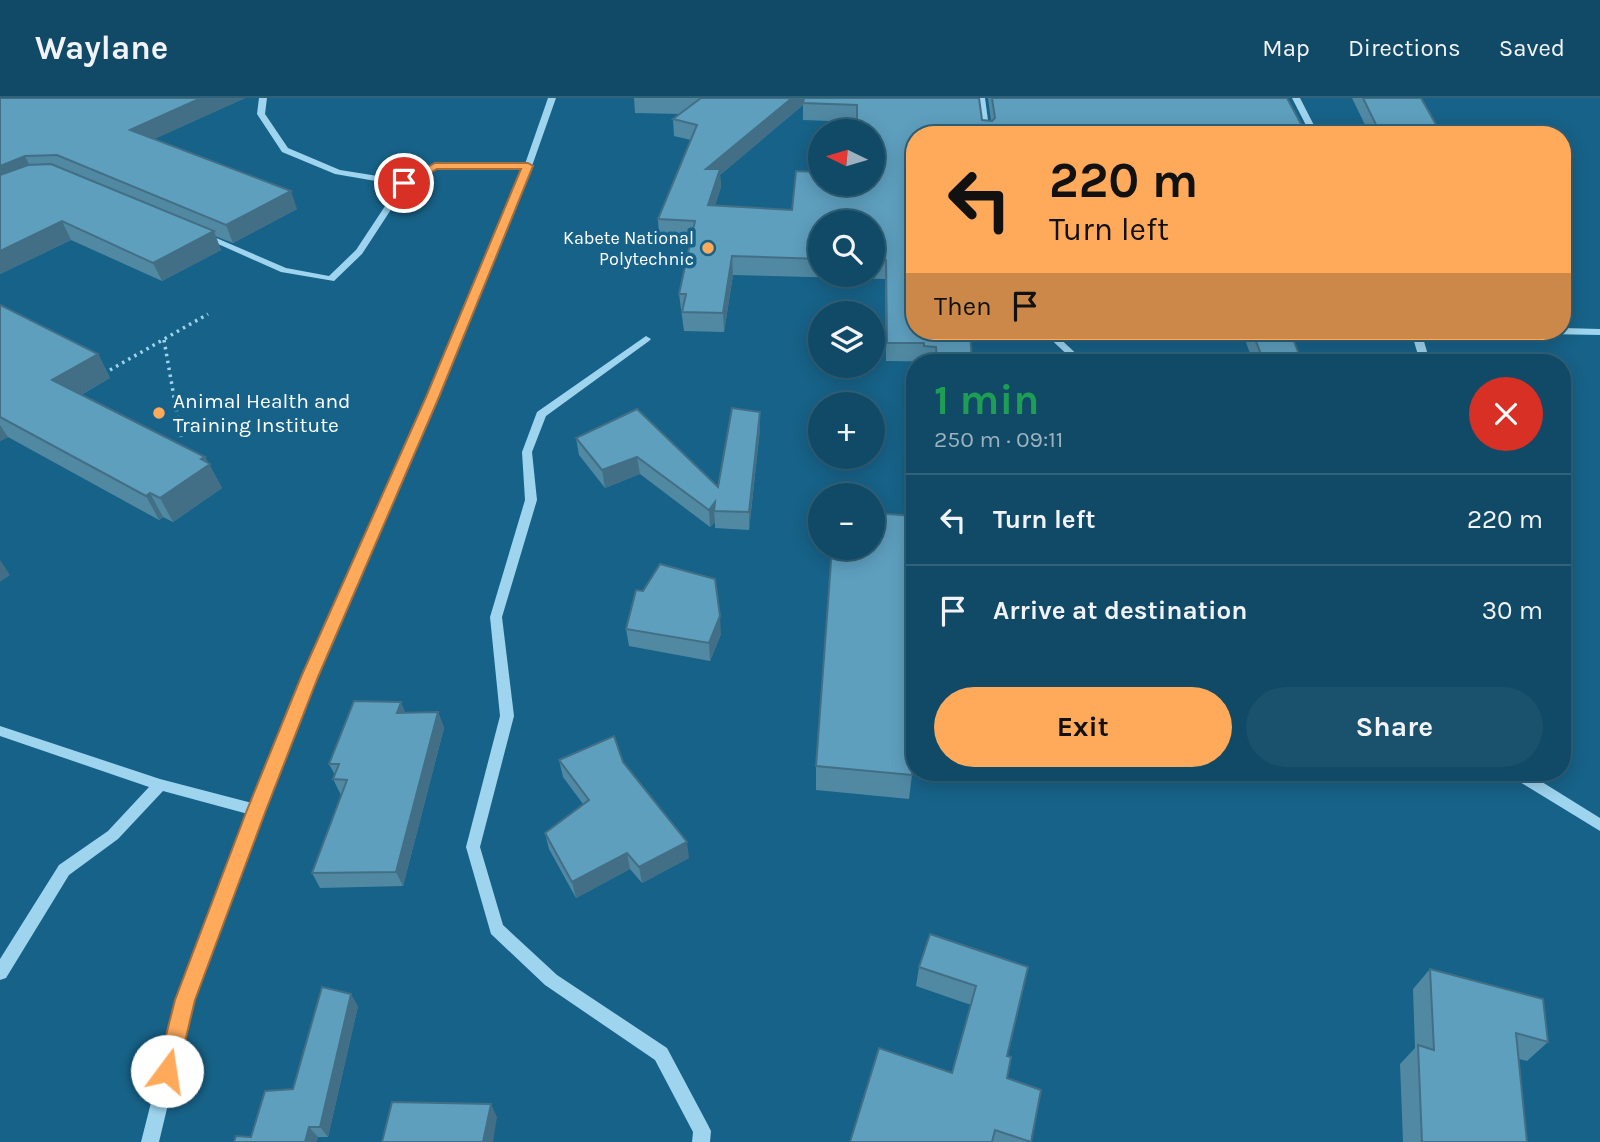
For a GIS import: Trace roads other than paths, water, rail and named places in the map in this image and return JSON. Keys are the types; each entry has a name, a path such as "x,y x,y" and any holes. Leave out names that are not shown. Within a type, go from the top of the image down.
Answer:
{"street":[{"path":"263,98 261,114 285,150 338,172 404,183"},
{"path":"150,1142 185,1000 256,810 309,677 433,397 528,166 552,98"},
{"path":"981,98 985,126"},
{"path":"1296,98 1310,126"},
{"path":"198,233 284,270 331,279 359,252 404,183 435,166 528,166"},
{"path":"1571,331 1600,332"},
{"path":"646,339 541,414 527,452 530,499 496,617 507,716 473,847 496,929 551,980 661,1054 702,1131 701,1142"},
{"path":"1057,340 1071,354"},
{"path":"0,731 160,785 256,810"},
{"path":"1529,781 1600,825"},
{"path":"0,973 64,870 113,835 160,785"}],"place":[{"name":"Kabete National Polytechnic","path":"708,248"},
{"name":"Animal Health and Training Institute","path":"159,413"}]}
